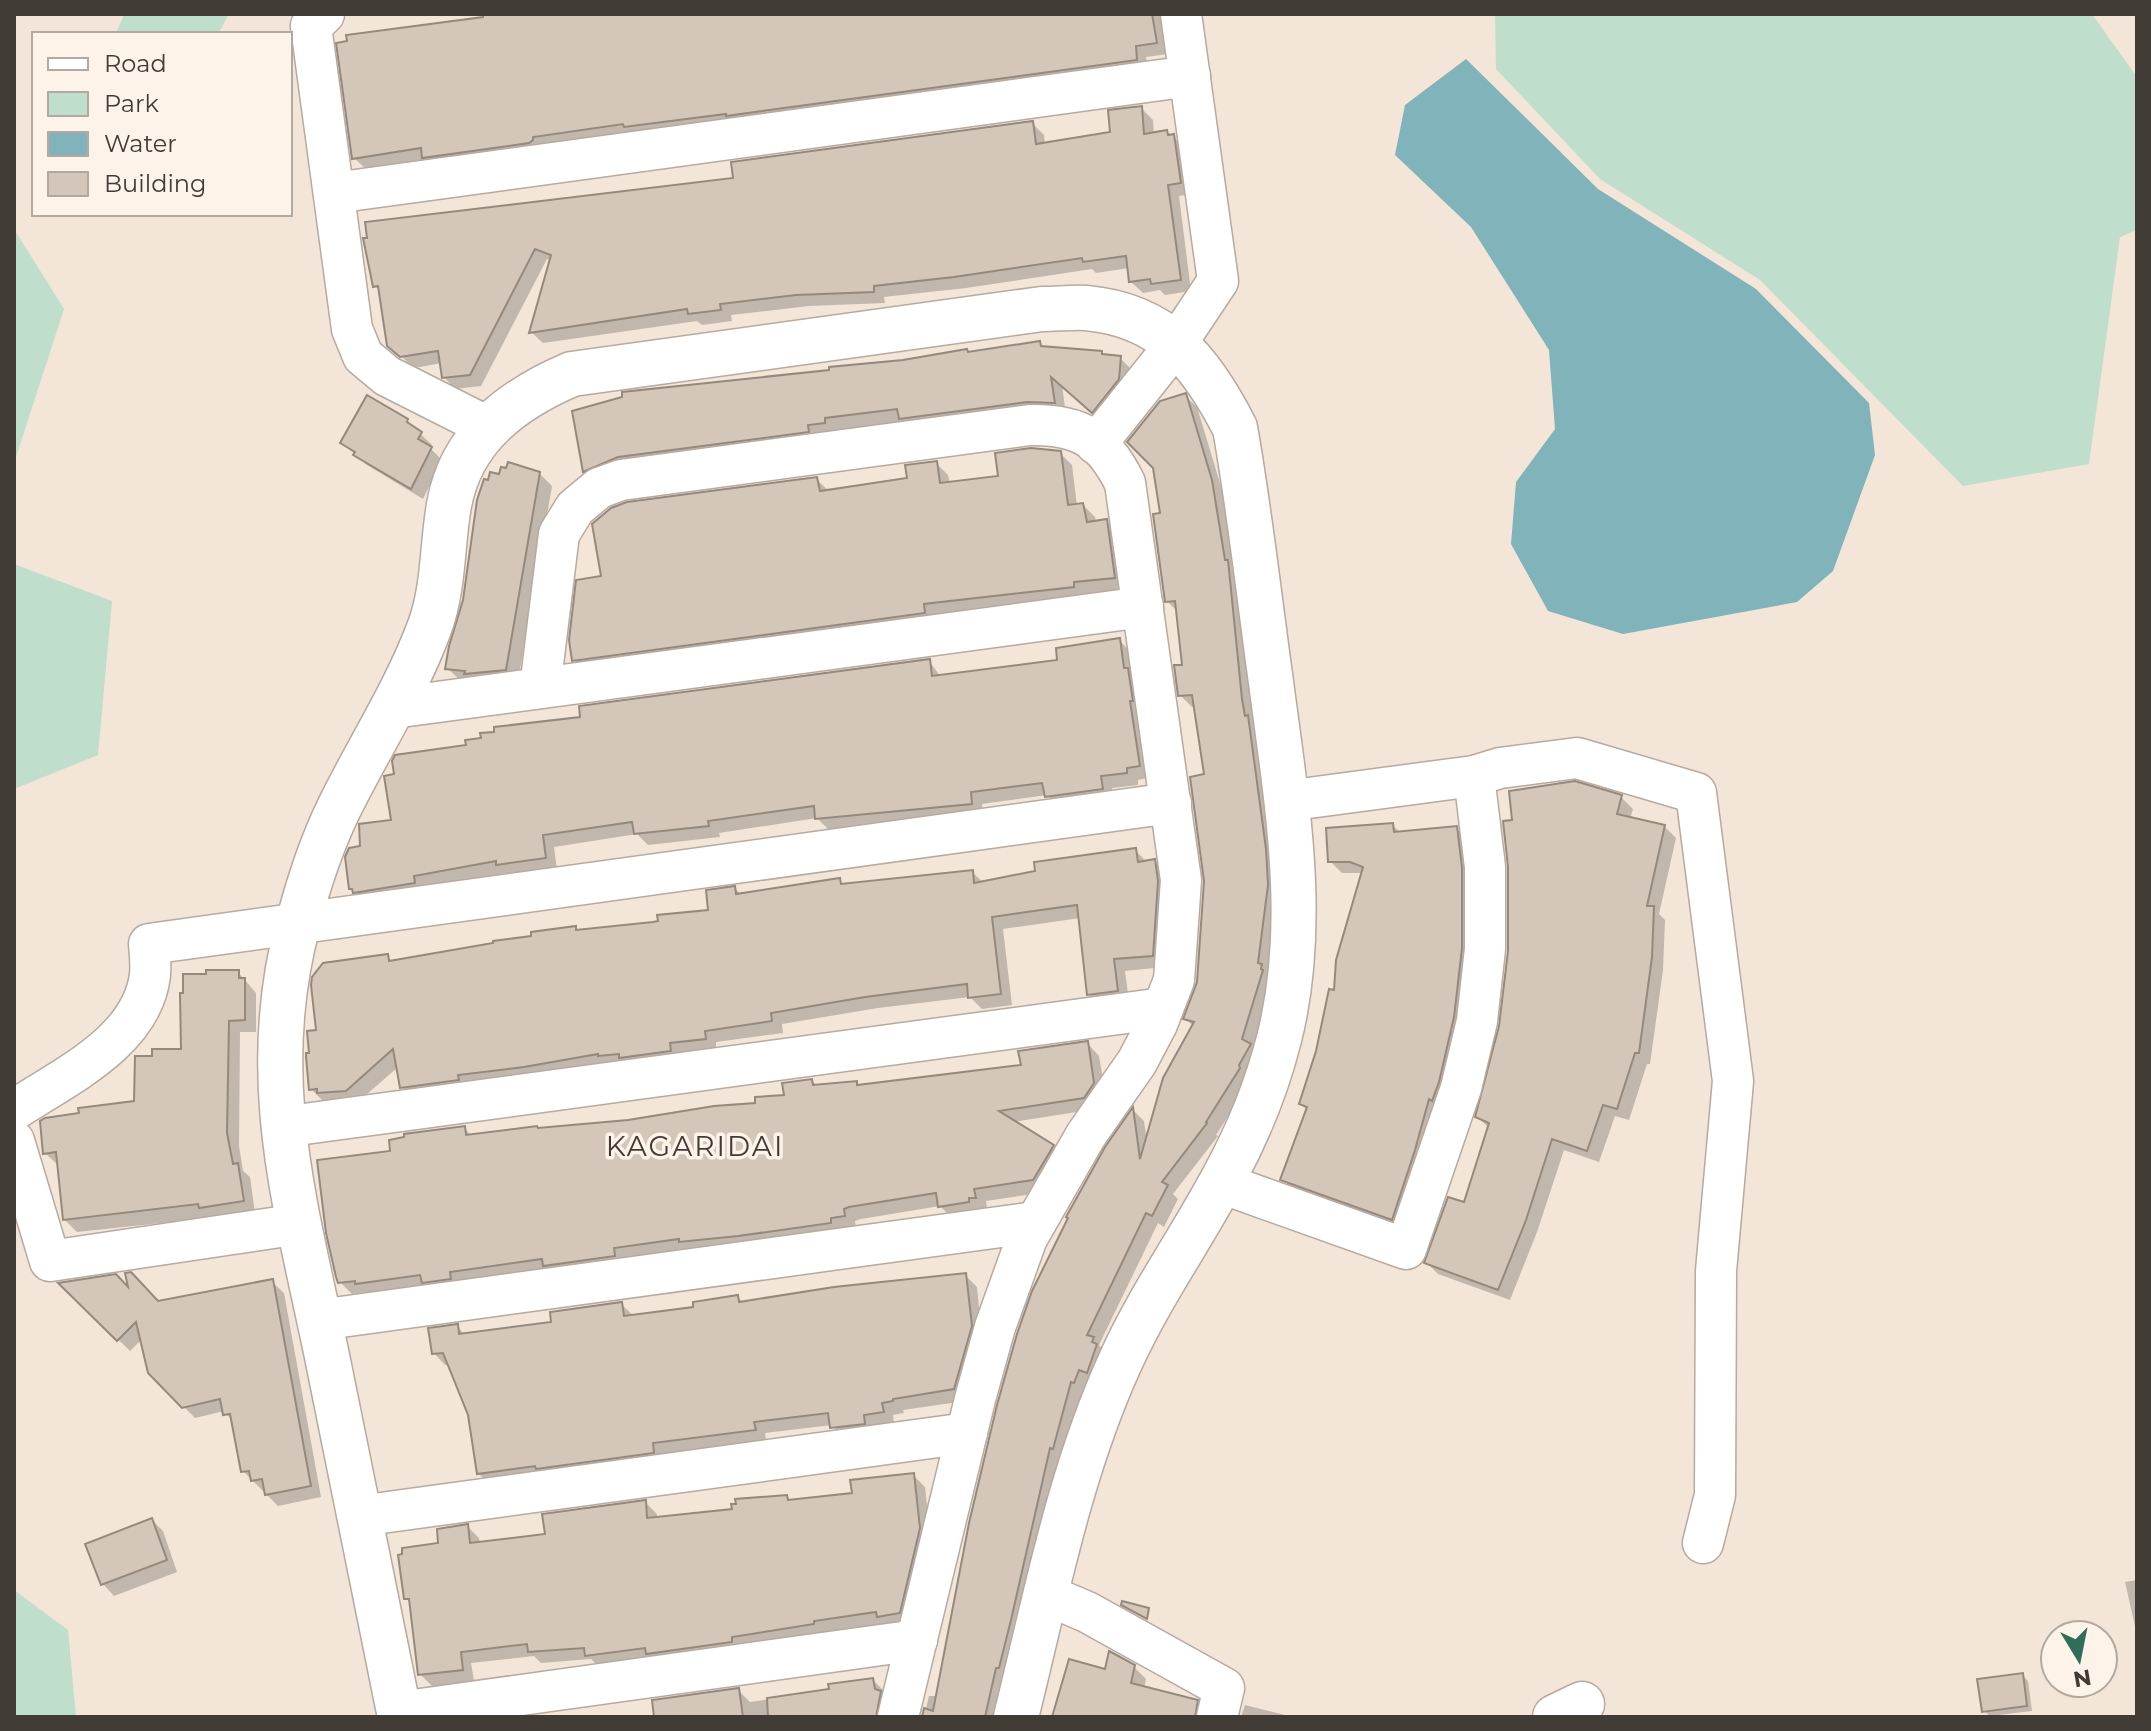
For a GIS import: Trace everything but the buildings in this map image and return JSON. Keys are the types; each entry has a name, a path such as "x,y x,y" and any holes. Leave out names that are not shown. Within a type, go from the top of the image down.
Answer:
{"street":[{"path":"324,14 311,26 352,329 363,356 387,376 488,427"},
{"path":"1096,444 1176,344 1218,281 1181,14"},
{"path":"334,193 1190,76"},
{"path":"917,1640 400,1715 282,1127 278,1050 289,961 320,850 419,656 432,620 440,585 450,501 462,465 478,436 510,406 538,388 572,374 1042,309 1088,308 1130,318 1163,333 1191,357 1215,389 1235,428 1286,801 1293,868 1293,927 1279,1039 1252,1119 1221,1183 1122,1358 1101,1406 1075,1482 1016,1717"},
{"path":"540,688 559,534 575,508 599,488 621,480 1030,425 1059,424 1085,434 1112,458 1125,483 1181,880 1174,980 1137,1062 1086,1135 1027,1238 995,1327 898,1717"},
{"path":"393,708 1143,607"},
{"path":"1286,801 1474,776 1500,768 1577,758 1696,793 1733,1081 1716,1271 1715,1495 1703,1543"},
{"path":"1221,1183 1406,1249 1461,1088 1477,1021 1485,949 1485,867 1474,776"},
{"path":"14,1110 98,1053 131,1022 150,974 149,944 1171,803"},
{"path":"282,1127 1163,1008"},
{"path":"14,1141 50,1261 300,1224"},
{"path":"319,1320 1036,1222"},
{"path":"359,1516 967,1433"},
{"path":"1047,1595 1087,1612 1224,1688 1217,1717"}],"green space":[{"path":"124,14 229,14 219,32 117,32"},
{"path":"1495,14 2092,14 2137,77 2137,230 2120,237 2089,464 1963,486 1760,280 1600,179 1496,69"},
{"path":"14,229 64,309 14,463"},
{"path":"14,564 112,601 98,755 14,789"},
{"path":"14,1590 68,1630 76,1717 14,1717"}],"water":[{"path":"1466,59 1598,189 1756,289 1869,403 1875,455 1833,571 1797,602 1623,634 1548,611 1511,544 1516,482 1555,429 1549,350 1471,227 1395,155 1405,105"}],"district":[{"name":"KAGARIDAI","path":"695,1146"}]}
